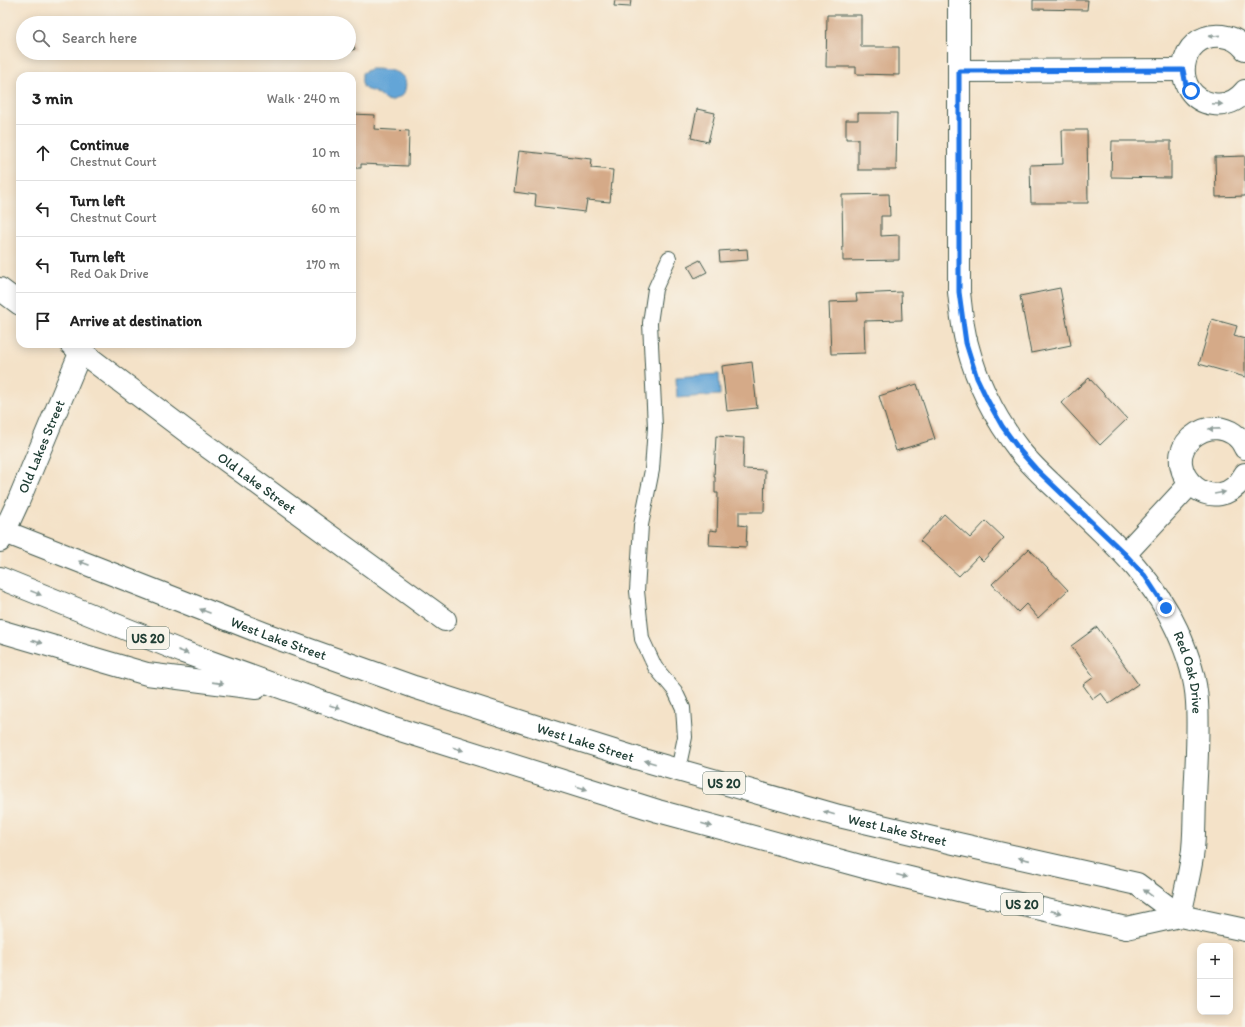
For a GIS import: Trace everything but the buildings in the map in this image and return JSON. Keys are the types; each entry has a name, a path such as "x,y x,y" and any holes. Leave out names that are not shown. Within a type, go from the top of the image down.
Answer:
{"main road":[{"name":"Red Oak Drive","path":"959,0 959,292 966,343 977,378 988,401 1002,426 1021,452 1036,469 1125,554 1145,576 1166,608 1177,630 1193,676 1196,694 1196,767 1192,856 1180,916"},
{"path":"1245,49 1237,41 1230,37 1216,36 1201,39 1190,49 1184,63 1183,70 1186,85 1202,101 1224,104 1238,98 1245,91"},
{"path":"959,71 1183,70"},
{"path":"0,289 16,301"},
{"name":"Old Lakes Street","path":"1,534 18,502 76,348"},
{"name":"Old Lake Street","path":"76,348 445,620"},
{"path":"1245,448 1239,438 1231,432 1213,428 1195,434 1188,441 1182,458 1182,467 1190,484 1207,494 1216,495 1225,493 1241,482 1245,474"},
{"path":"1125,554 1190,484"},
{"name":"West Lake Street","path":"1,534 275,638 414,687 535,726 678,770 839,816 1137,884 1180,916 1245,930"},
{"name":"West Lake Street","path":"0,578 183,652 298,694 394,728 643,806 790,848 864,867 1126,928 1180,916"},
{"path":"0,631 147,674 298,694"}],"lane":[{"path":"669,258 655,289 650,323 655,426 652,470 642,525 637,591 642,639 655,667 675,691 683,708 685,737 678,770"}],"water":[{"path":"370,69 391,71 402,76 405,80 406,87 403,95 391,101 365,89 362,83 362,73"},
{"path":"719,374 720,395 677,398 676,377"}],"route":[{"path":"1166,608 1145,576 1125,554 1036,469 1021,452 1002,426 977,378 966,343 959,292 959,71 1183,70 1186,85 1191,91"}]}
